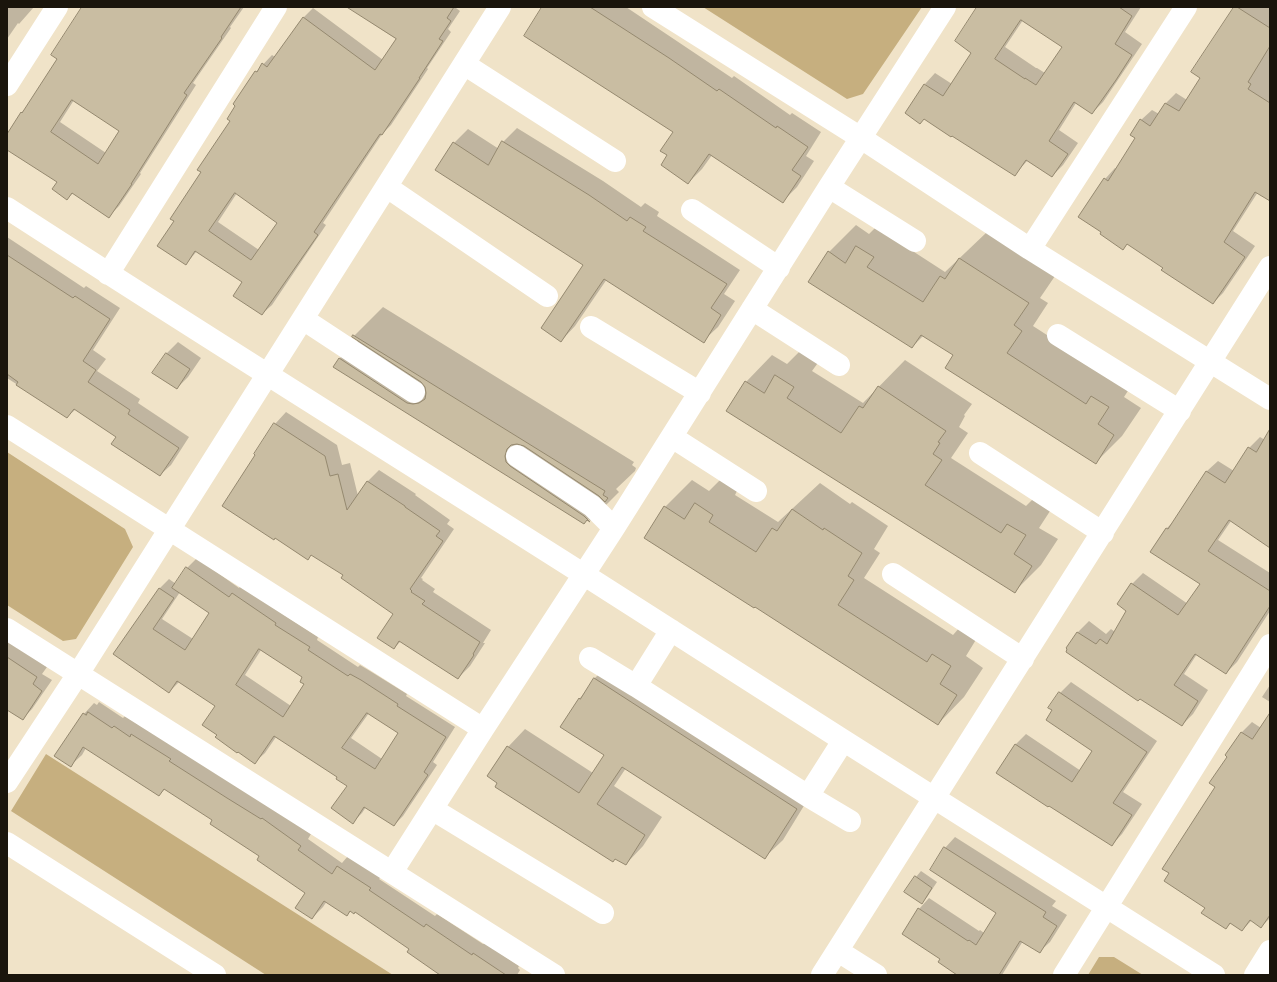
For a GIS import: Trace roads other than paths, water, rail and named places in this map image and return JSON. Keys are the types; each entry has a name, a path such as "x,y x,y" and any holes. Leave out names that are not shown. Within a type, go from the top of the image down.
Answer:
{"street":[{"path":"7,85 57,7"},
{"path":"108,274 276,7"},
{"path":"7,782 78,674 500,7"},
{"path":"653,7 860,138 1030,249 1270,399"},
{"path":"392,872 614,528 860,138 945,7"},
{"path":"1030,249 1186,7"},
{"path":"464,64 614,161"},
{"path":"387,186 546,296"},
{"path":"829,187 915,241"},
{"path":"7,208 108,274 584,574 843,741 1214,975"},
{"path":"692,210 779,268"},
{"path":"822,975 1270,268"},
{"path":"752,309 839,365"},
{"path":"303,319 414,392"},
{"path":"591,327 700,393"},
{"path":"1058,335 1180,411"},
{"path":"7,426 483,729"},
{"path":"672,437 756,491"},
{"path":"980,453 1103,533"},
{"path":"517,456 592,506 614,528"},
{"path":"893,574 1023,659"},
{"path":"7,629 554,975"},
{"path":"636,686 671,630"},
{"path":"1064,975 1270,645"},
{"path":"590,658 850,821"},
{"path":"808,796 843,741"},
{"path":"432,809 603,913"},
{"path":"7,843 215,975"},
{"path":"838,951 876,975"},
{"path":"1255,975 1270,951"}]}
